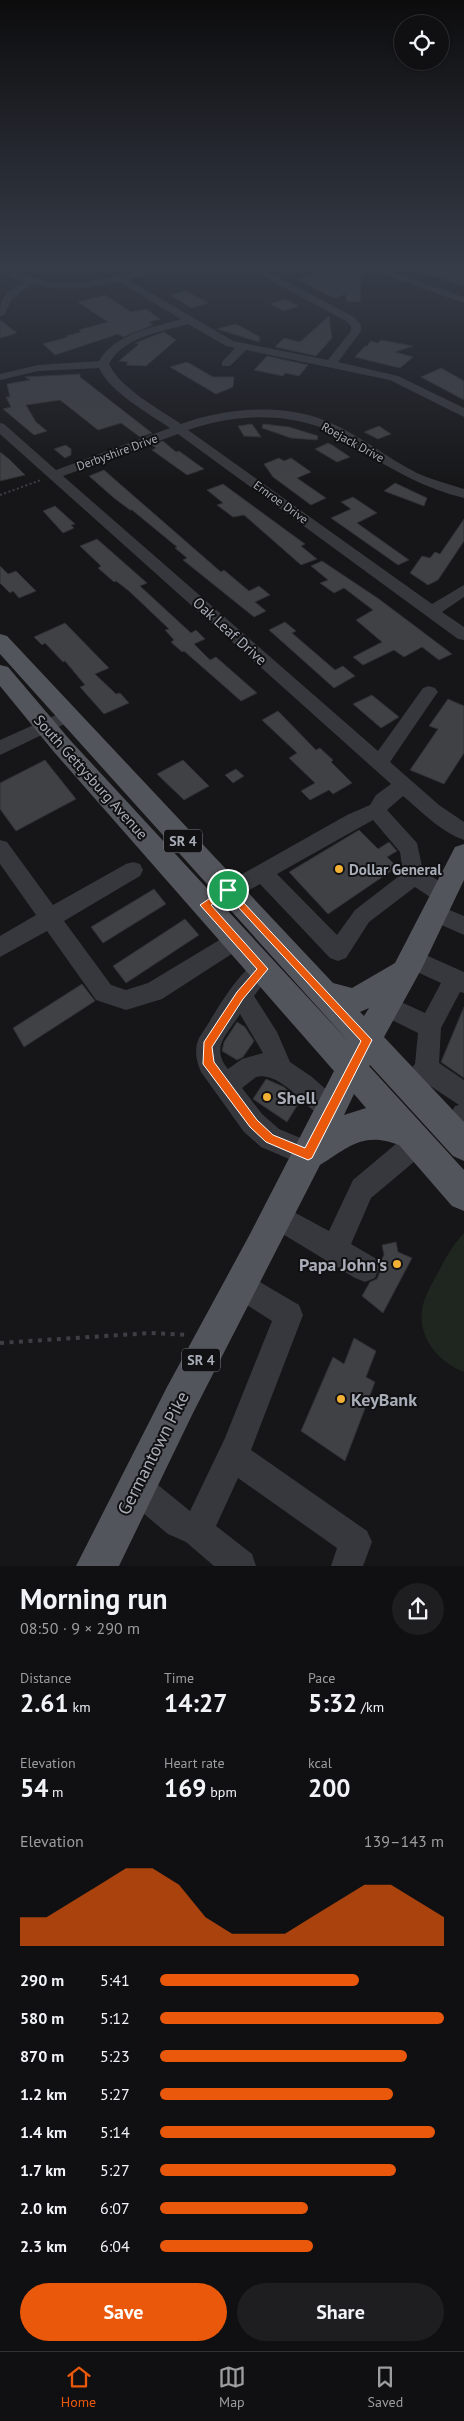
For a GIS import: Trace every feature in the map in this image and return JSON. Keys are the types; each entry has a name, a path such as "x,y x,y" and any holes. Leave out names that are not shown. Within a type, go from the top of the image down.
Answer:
{"main road":[{"name":"South Gettysburg Avenue","path":"0,641 56,721 205,905 464,1194"},
{"name":"South Gettysburg Avenue","path":"0,672 56,721 228,890 367,1040 419,1078 460,1131"},
{"path":"367,1040 409,965 464,854"},
{"path":"324,994 352,1000 367,996 409,965"},
{"name":"SR 4","path":"308,1154 367,1040"},
{"path":"308,1154 345,1130 363,1122 389,1124 415,1138"},
{"name":"Germantown Pike","path":"97,1566 136,1486 308,1154"}],"street":[{"path":"0,377 38,368 103,364 111,351 132,339"},
{"path":"220,339 243,347 331,363 394,378 464,413"},
{"path":"331,363 350,339"},
{"path":"226,364 243,347"},
{"name":"Ernroe Drive","path":"103,364 108,375 179,429 464,635"},
{"name":"Roejack Drive","path":"179,429 236,414 271,413 302,418 333,428 413,476 464,494"},
{"name":"Oak Leaf Drive","path":"0,427 378,763 432,810 464,832"},
{"name":"Derbyshire Drive","path":"54,475 179,429"},
{"path":"432,611 464,590"},
{"path":"378,763 429,692"},
{"path":"0,748 56,721"},
{"path":"205,905 228,890 263,873 354,820 377,810 383,800 404,785"},
{"path":"377,810 386,824 410,850 414,876 464,926"},
{"path":"1,852 104,993 126,1000 154,992 236,939"},
{"path":"0,947 133,870"},
{"path":"263,873 338,951 362,916 414,876"},
{"path":"409,965 459,981 430,1027 419,1078 464,1095"},
{"path":"263,969 240,995 207,1046 209,1064 254,1124 270,1138 308,1154"},
{"path":"240,995 257,1017 272,1044 281,1069"},
{"path":"386,1006 430,1027"},
{"path":"226,1087 250,1066 263,1063 281,1069 330,1110"},
{"path":"334,1250 362,1189 415,1138"},
{"path":"277,1216 366,1268"},
{"path":"196,1531 232,1455 289,1315 241,1285"},
{"path":"232,1455 356,1542 347,1566"},
{"path":"136,1486 178,1523 196,1531 240,1566"}],"path":[{"path":"0,495 54,475"},
{"path":"0,1343 151,1333 213,1337"}],"shaded area":[{"path":"464,1233 464,1372 447,1363 432,1349 424,1331 422,1310 429,1290 450,1251"}],"building":[{"path":"61,339 103,339 55,355 43,344"},
{"path":"145,339 176,340 146,366 126,365 128,362 119,361 139,344 135,343"},
{"path":"283,339 300,342 303,339 331,339 316,356 275,347"},
{"path":"381,340 413,346 395,352 413,357 400,368 355,357 371,341 378,343"},
{"path":"267,356 308,365 299,376 285,373 283,376 254,370"},
{"path":"187,362 213,377 234,377 233,387 216,394 170,367"},
{"path":"441,368 464,381 464,400 421,377"},
{"path":"80,374 80,377 152,433 140,437 121,423 98,430 60,400 26,405 36,422 47,431 34,435 3,409 11,407 6,397 10,397 7,384 30,380 25,377"},
{"path":"252,424 261,437 244,436 238,426"},
{"path":"263,424 289,427 318,436 317,440 291,438 262,428"},
{"path":"379,426 391,434 378,439 364,432"},
{"path":"163,441 176,452 179,451 204,469 187,475 152,450 156,448 152,445"},
{"path":"328,443 350,457 337,462 315,449"},
{"path":"66,445 71,449 71,455 65,458 54,449"},
{"path":"0,452 9,459 25,475 0,481"},
{"path":"279,458 284,461 291,458 311,472 297,478 326,498 311,505 273,477 264,464"},
{"path":"104,470 221,572 224,570 249,591 259,586 270,595 255,602 266,611 254,617 183,560 187,558 175,548 177,547 89,476"},
{"path":"395,483 427,498 424,506 384,491"},
{"path":"223,484 305,544 301,546 317,559 301,565 244,515 233,517 217,505 223,503 207,490"},
{"path":"353,497 377,513 357,523 409,560 398,565 331,518 351,509 341,502"},
{"path":"55,506 75,524 71,525 74,528 63,533 43,511"},
{"path":"464,519 464,541 438,580 428,585 410,573 422,556 430,558 435,552 440,554"},
{"path":"97,539 147,583 140,586 191,633 196,630 205,639 194,644 210,660 216,657 257,693 241,701 171,642 174,640 165,630 169,629 129,591 116,581 114,582 98,568 101,566 80,546"},
{"path":"322,561 379,599 452,654 439,660 422,647 404,657 394,650 363,665 353,657 382,642 356,620 373,610 344,588 334,593 320,583 328,580 311,566"},
{"path":"0,566 8,574 16,571 36,591 19,598 13,591 10,593 0,583"},
{"path":"285,622 296,631 292,633 335,670 343,666 355,676 334,688 269,630"},
{"path":"65,623 109,668 95,674 116,694 120,693 129,703 104,714 80,687 85,685 65,661 63,662 45,643 42,645 34,637"},
{"path":"372,695 399,717 381,728 353,704"},
{"path":"448,699 464,706 464,753 444,784 410,770 438,729 429,726"},
{"path":"278,711 316,750 320,748 333,760 331,762 352,783 333,794 329,790 310,800 301,791 315,783 289,758 297,753 262,720"},
{"path":"45,760 76,799 16,831 0,809 0,783"},
{"path":"183,760 209,786 184,800 157,774"},
{"path":"236,769 244,776 233,783 225,775"},
{"path":"359,830 378,849 389,842 397,851 387,857 397,867 328,914 289,872"},
{"path":"154,889 166,904 103,943 91,927"},
{"path":"185,919 199,935 126,983 113,966"},
{"path":"82,984 95,1001 24,1047 13,1028"},
{"path":"464,1007 464,1078 441,1062"},
{"path":"237,1022 245,1027 254,1041 243,1057 237,1060 222,1051 224,1042"},
{"path":"266,1079 284,1087 300,1101 287,1122 253,1099"},
{"path":"396,1242 398,1252 412,1258 383,1313 362,1296 370,1282 377,1279 381,1269 379,1264 384,1255 382,1245"},
{"path":"354,1338 376,1351 366,1377 375,1382 345,1461 301,1431 333,1357 344,1364"}],"place":[{"name":"Dollar General","path":"339,869"},
{"name":"Shell","path":"267,1097"},
{"name":"Papa John's","path":"397,1264"},
{"name":"KeyBank","path":"341,1399"}],"route":[{"path":"228,890 367,1040 308,1154 270,1138 254,1124 209,1064 206,1053 207,1046 240,995 263,969 205,905 228,890"}]}
